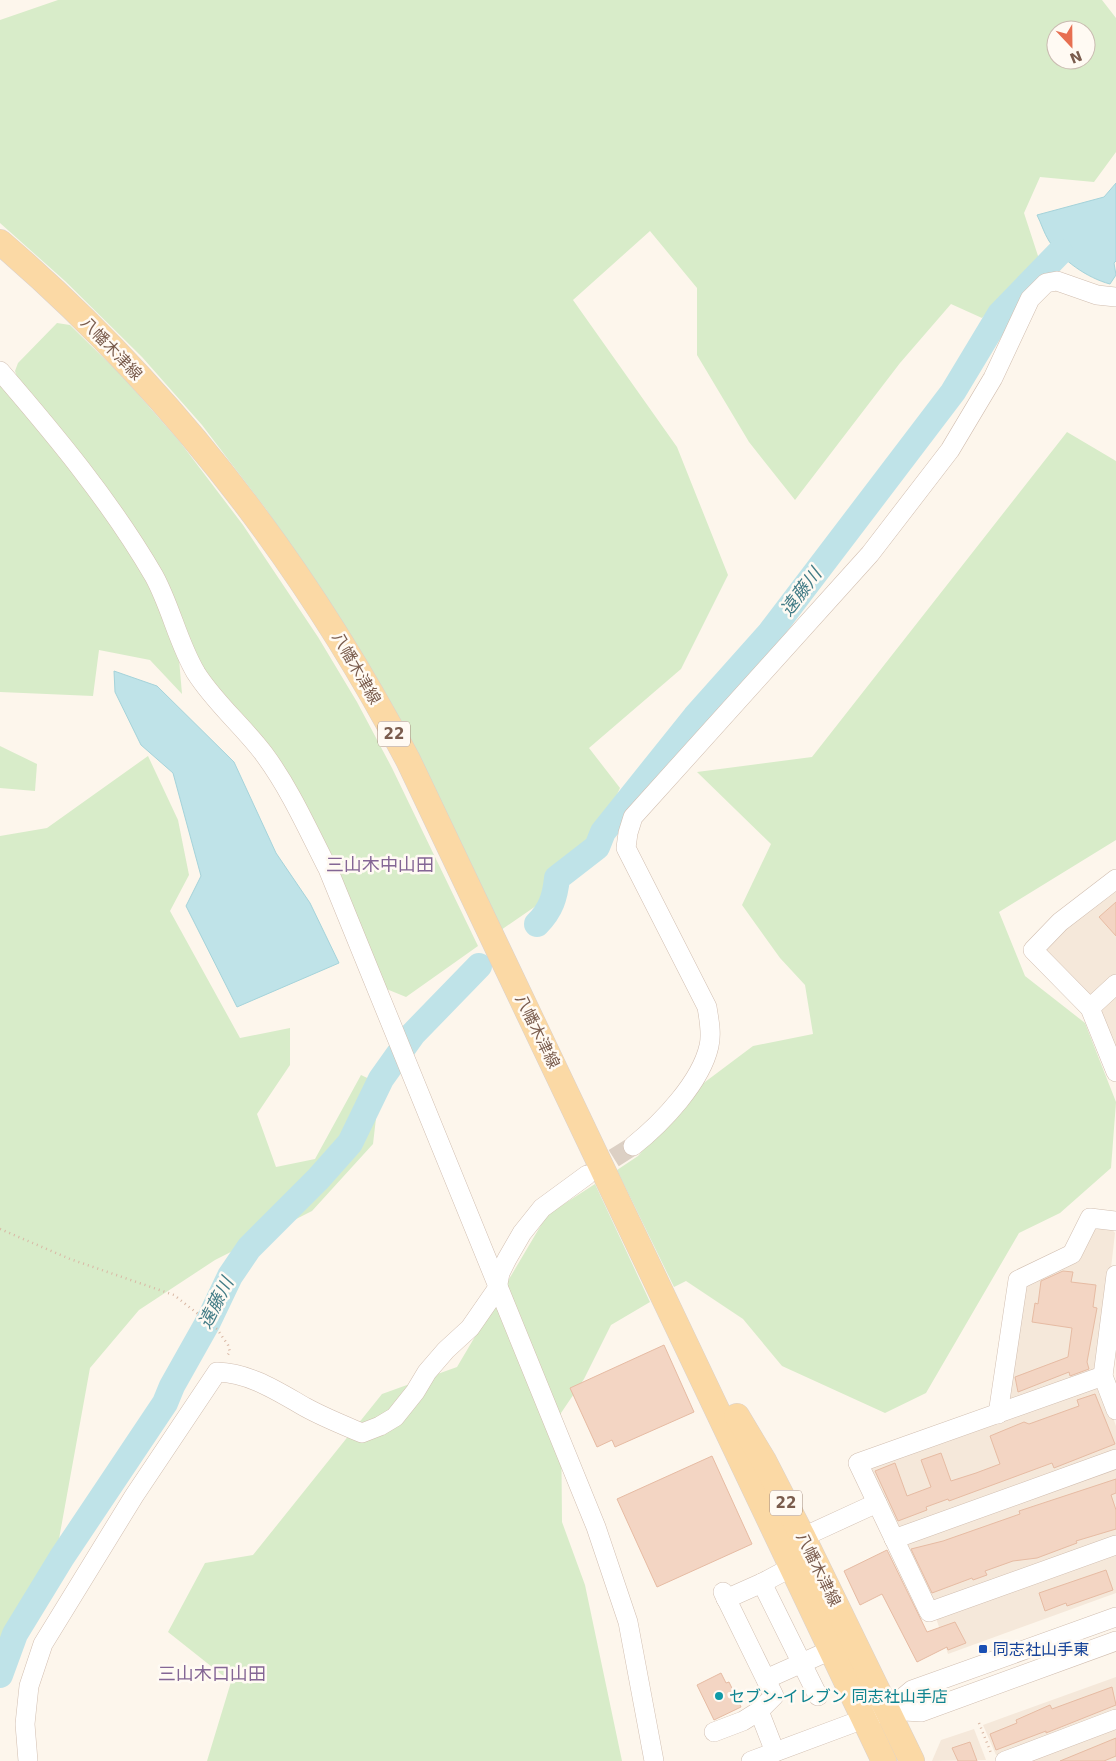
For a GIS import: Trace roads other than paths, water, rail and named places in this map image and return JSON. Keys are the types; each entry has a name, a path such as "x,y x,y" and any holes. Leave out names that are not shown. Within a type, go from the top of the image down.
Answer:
{"main road":[{"name":"八幡木津線","path":"0,242 97,331 192,434 259,518 333,627 408,760 669,1305 863,1720 884,1761"},
{"name":"八幡木津線","path":"669,1305 764,1461 912,1761"}],"street":[{"path":"633,1146 662,1120 702,1067 709,1045 710,1025 706,1007 626,848 628,833 634,817 870,554 950,450 993,378 1030,299 1046,284 1057,281 1097,295 1116,297"},
{"path":"0,371 70,454 113,513 163,593 195,672 212,695 245,729 281,778 328,869 596,1527 628,1622 654,1761"},
{"path":"1116,879 1060,922 1033,950 1090,1008 1116,1072"},
{"path":"1090,1008 1116,984"},
{"path":"28,1761 25,1724 29,1686 43,1644 134,1496 216,1372 229,1372 257,1381 282,1392 306,1408 362,1433 380,1426 395,1417 416,1392 427,1372 446,1350 470,1328 498,1289 500,1273 522,1233 542,1208 587,1175"},
{"path":"998,1414 1018,1280 1072,1254 1090,1218 1116,1221"},
{"path":"1116,1275 1104,1376 1116,1410"},
{"path":"1104,1376 858,1463 929,1612 1116,1546"},
{"path":"894,1539 1116,1459"},
{"path":"803,1537 877,1503"},
{"path":"714,1732 743,1721 759,1711 774,1696 724,1595 762,1582 792,1567"},
{"path":"762,1582 818,1696"},
{"path":"751,1761 888,1710 912,1690 1116,1617"},
{"path":"888,1710 921,1712 1116,1641"},
{"path":"766,1679 830,1650"},
{"path":"759,1711 775,1752"},
{"path":"1005,1761 1116,1719"}],"water":[{"path":"1116,183 1116,261 1114,263 1116,275 1110,284 1084,273 1061,255 1049,241 1037,215 1104,197"},
{"path":"114,671 157,686 234,762 276,853 310,903 339,963 237,1007 186,906 201,876 173,773 141,745 115,692"}],"waterway":[{"name":"遠藤川","path":"537,924 546,914 552,903 557,878 597,847 603,832 695,717 769,634 953,392 1000,314 1060,252"},
{"name":"遠藤川","path":"0,1675 15,1634 62,1557 165,1403 172,1386 208,1322 230,1276 249,1248 318,1179 350,1143 381,1079 413,1034 479,966"}],"tunnel":[{"path":"590,1173 633,1146"}],"place":[{"name":"同志社山手東","path":"983,1649"},
{"name":"セブン-イレブン 同志社山手店","path":"719,1696"}],"district":[{"name":"三山木中山田","path":"380,865"},
{"name":"三山木口山田","path":"212,1674"}]}
